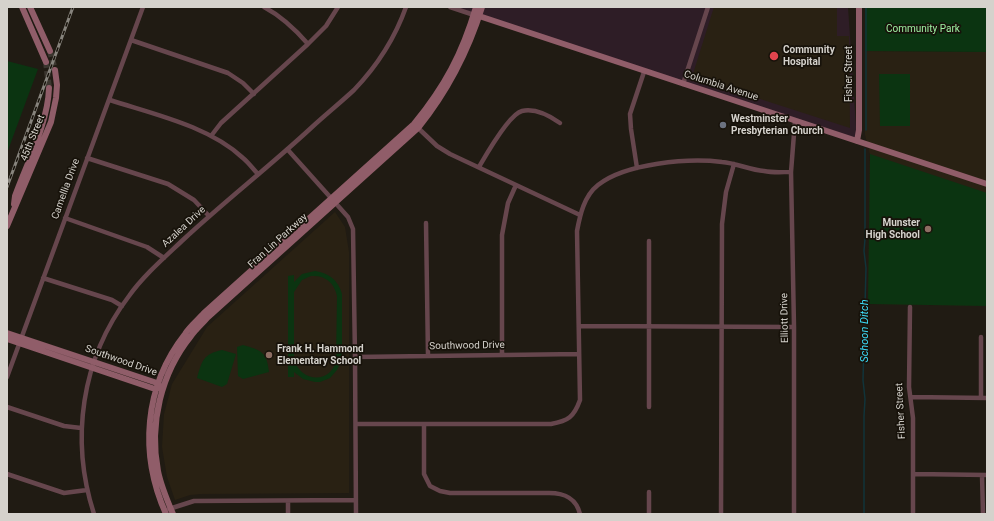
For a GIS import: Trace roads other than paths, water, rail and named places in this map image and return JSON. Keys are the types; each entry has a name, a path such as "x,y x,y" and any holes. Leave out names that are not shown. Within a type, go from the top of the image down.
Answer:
{"street":[{"path":"22,7 46,62"},
{"path":"30,7 50,51"},
{"name":"Camellia Drive","path":"7,377 143,7"},
{"path":"264,7 292,26 308,44"},
{"path":"211,136 218,126 326,26 338,7"},
{"name":"Azalea Drive","path":"94,514 87,490 83,466 81,428 84,399 93,365 103,339 122,306 136,287 164,258 209,216 288,150 354,89 389,45 400,25 406,7"},
{"name":"Columbia Avenue","path":"450,7 987,184"},
{"name":"Fran Lin Parkway","path":"476,7 476,16"},
{"name":"Fran Lin Parkway","path":"169,512 155,480 149,447 150,417 156,386 172,352 194,323 416,126 444,83 476,16 482,7"},
{"path":"684,84 708,7"},
{"name":"Fisher Street","path":"858,141 859,7"},
{"path":"131,40 223,71 236,78 254,94"},
{"name":"45th Street","path":"7,226 51,122 57,85 55,70"},
{"path":"637,168 630,114 644,72"},
{"name":"45th Street","path":"13,210 15,196 44,119 49,99 49,88"},
{"path":"110,100 185,124 211,136 243,157 258,174"},
{"path":"479,167 492,144 514,114 521,111 530,110 551,117 560,123"},
{"name":"Elliott Drive","path":"794,514 792,172 795,121"},
{"path":"416,126 437,146 450,154 580,215"},
{"path":"288,150 348,217 353,229 356,514"},
{"path":"87,158 168,184 194,200 209,216"},
{"path":"356,424 551,424 564,421 576,411 580,400 578,231 580,215 586,201 597,186 622,172 674,162 723,162 764,172 792,172"},
{"path":"721,514 722,224 726,192 734,164"},
{"path":"502,355 502,235 508,203 516,185"},
{"name":"Fran Lin Parkway","path":"169,512 160,479 155,446 156,418 160,397 171,366 191,336 207,318 334,200"},
{"path":"65,218 147,247 164,258"},
{"path":"426,223 428,356"},
{"path":"649,240 649,407"},
{"path":"43,278 112,300 122,306"},
{"name":"Fisher Street","path":"910,308 909,387 913,418 913,514"},
{"path":"579,326 794,327"},
{"name":"Southwood Drive","path":"7,333 21,341"},
{"path":"981,337 981,398"},
{"name":"Southwood Drive","path":"7,339 21,341 163,388"},
{"name":"Southwood Drive","path":"355,357 579,354"},
{"path":"911,397 987,398"},
{"path":"7,407 64,426 81,428"},
{"path":"424,424 424,474 430,486 450,493 556,493 568,496 573,500 580,514"},
{"path":"7,474 64,493 87,490"},
{"path":"914,474 984,475 984,514"},
{"path":"648,492 649,514"},
{"path":"169,512 194,501 356,500"},
{"path":"288,501 288,514"}],"waterway":[{"name":"Schoon Ditch","path":"866,7 866,130"},
{"name":"Schoon Ditch","path":"864,514 865,399 863,380 866,268 864,251 865,149"}],"tunnel":[{"path":"50,51 55,70"},
{"path":"46,62 49,88"}],"railway":[{"path":"7,187 73,7"}],"place":[{"name":"Community Hospital","path":"774,56"},
{"name":"Westminster Presbyterian Church","path":"723,125"},
{"name":"Munster High School","path":"928,229"},
{"name":"Frank H. Hammond Elementary School","path":"269,355"}],"park label":[{"name":"Community Park","path":"923,29"}]}
